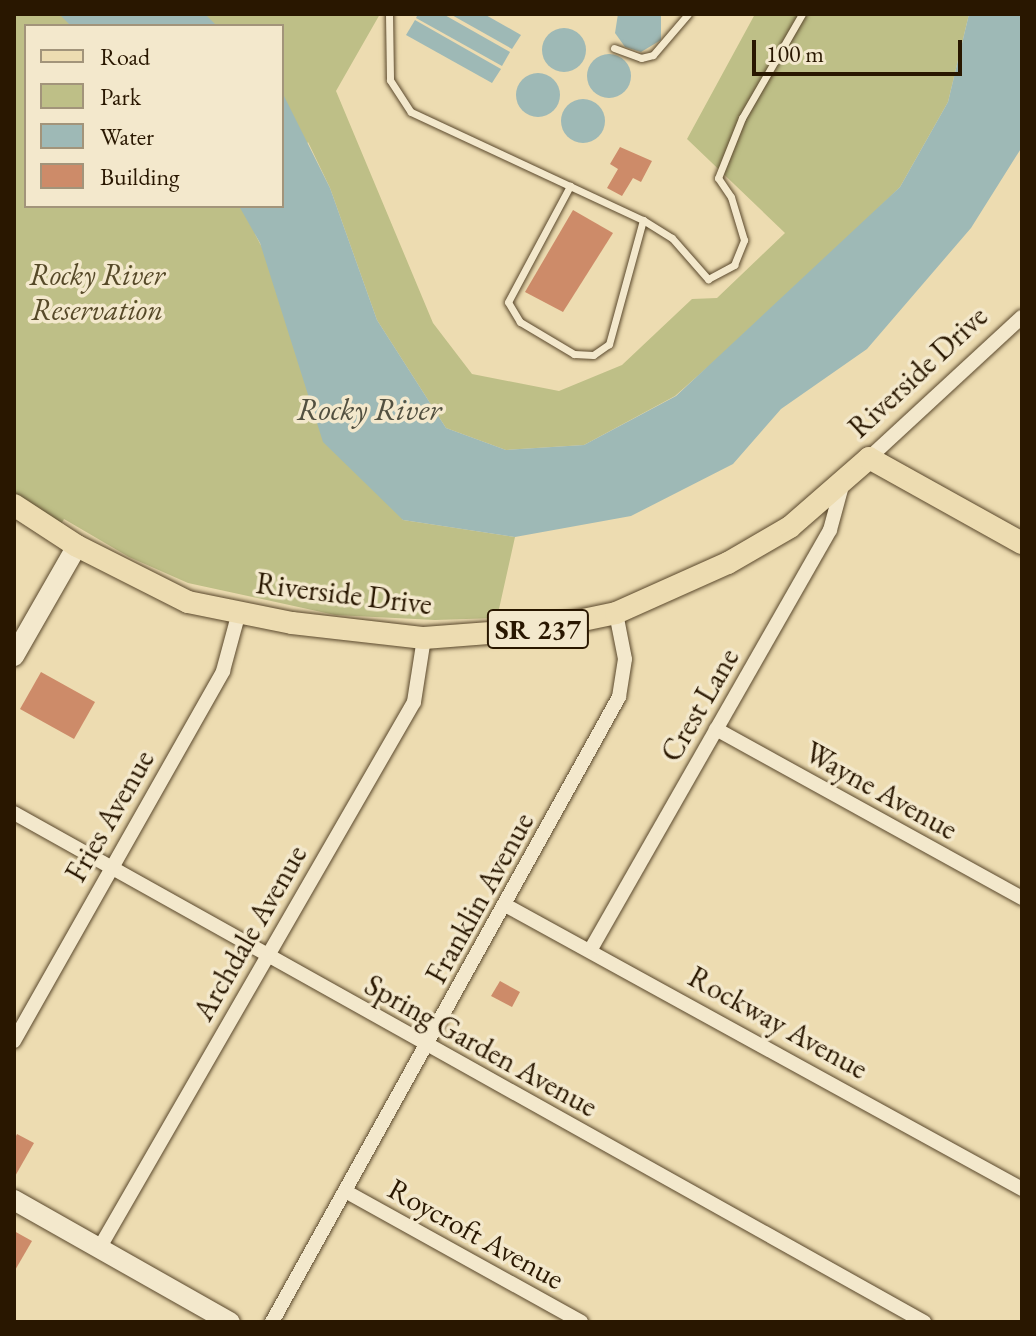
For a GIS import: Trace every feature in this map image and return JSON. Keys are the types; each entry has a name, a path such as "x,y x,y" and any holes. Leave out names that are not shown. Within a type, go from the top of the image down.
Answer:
{"main road":[{"name":"Riverside Drive","path":"14,505 77,546 188,602 424,638 540,629 616,613 728,563 790,527 869,458"},
{"path":"869,458 1022,543"}],"street":[{"name":"Riverside Drive","path":"869,458 1022,317"},
{"name":"Crest Lane","path":"591,949 830,530 843,482"},
{"path":"16,649 77,546"},
{"name":"Fries Avenue","path":"14,1041 223,671 239,612"},
{"name":"Franklin Avenue","path":"272,1322 507,906 619,697 625,659 616,613"},
{"name":"Archdale Avenue","path":"100,1247 414,702 424,638"},
{"name":"Wayne Avenue","path":"716,729 1022,898"},
{"name":"Spring Garden Avenue","path":"14,813 265,957 924,1322"},
{"name":"Rockway Avenue","path":"507,906 591,949 1022,1189"},
{"name":"Roycroft Avenue","path":"345,1191 581,1322"},
{"path":"14,1200 230,1322"}],"lane":[{"path":"389,14 390,80 411,112 643,220 672,238 708,279 734,265 744,240 731,197 718,178 742,118 802,14"},
{"path":"614,48 641,58 653,55 688,14"},
{"path":"570,186 508,302 520,322 574,354 593,355 609,344 643,220"}],"green space":[{"name":"Rocky River Reservation","path":"14,14 380,14 336,91 433,323 472,374 559,391 622,365 692,299 717,298 785,233 687,139 755,14 969,14 948,102 900,187 787,297 675,396 584,445 506,450 446,428 377,320 330,188 308,142 284,183 284,24 24,24 24,208 270,208 255,234 403,520 515,537 497,618 435,620 335,615 188,583 129,557 64,519 57,531 14,504"}],"water":[{"path":"59,14 205,14 215,24 69,24"},
{"path":"418,14 443,14 510,52 502,66 416,18"},
{"path":"450,14 484,14 521,35 512,49"},
{"path":"618,14 661,14 661,40 641,52 625,47 615,33"},
{"name":"Rocky River","path":"969,14 1022,14 1022,147 971,228 867,349 781,409 733,464 631,516 515,537 403,520 323,442 260,243 240,208 284,208 284,96 330,188 377,320 446,428 506,450 584,445 676,396 900,187 948,102"},
{"path":"415,20 501,69 492,83 406,35"},
{"path":"564,28 580,34 586,50 580,66 564,72 548,66 542,50 548,34"},
{"path":"609,54 625,60 631,76 625,92 609,98 593,92 587,76 593,60"},
{"path":"538,73 554,79 560,95 554,111 538,117 522,111 516,95 522,79"},
{"path":"583,99 599,105 605,121 599,137 583,143 567,137 561,121 567,105"}],"building":[{"path":"620,147 652,161 641,182 633,178 622,196 607,188 618,169 610,164"},
{"path":"573,210 613,233 563,312 525,292"},
{"path":"41,672 95,702 74,739 20,709"},
{"path":"500,981 520,992 512,1007 491,996"},
{"path":"17,1134 34,1143 14,1178 14,1140"},
{"path":"14,1231 32,1241 14,1272"}]}
